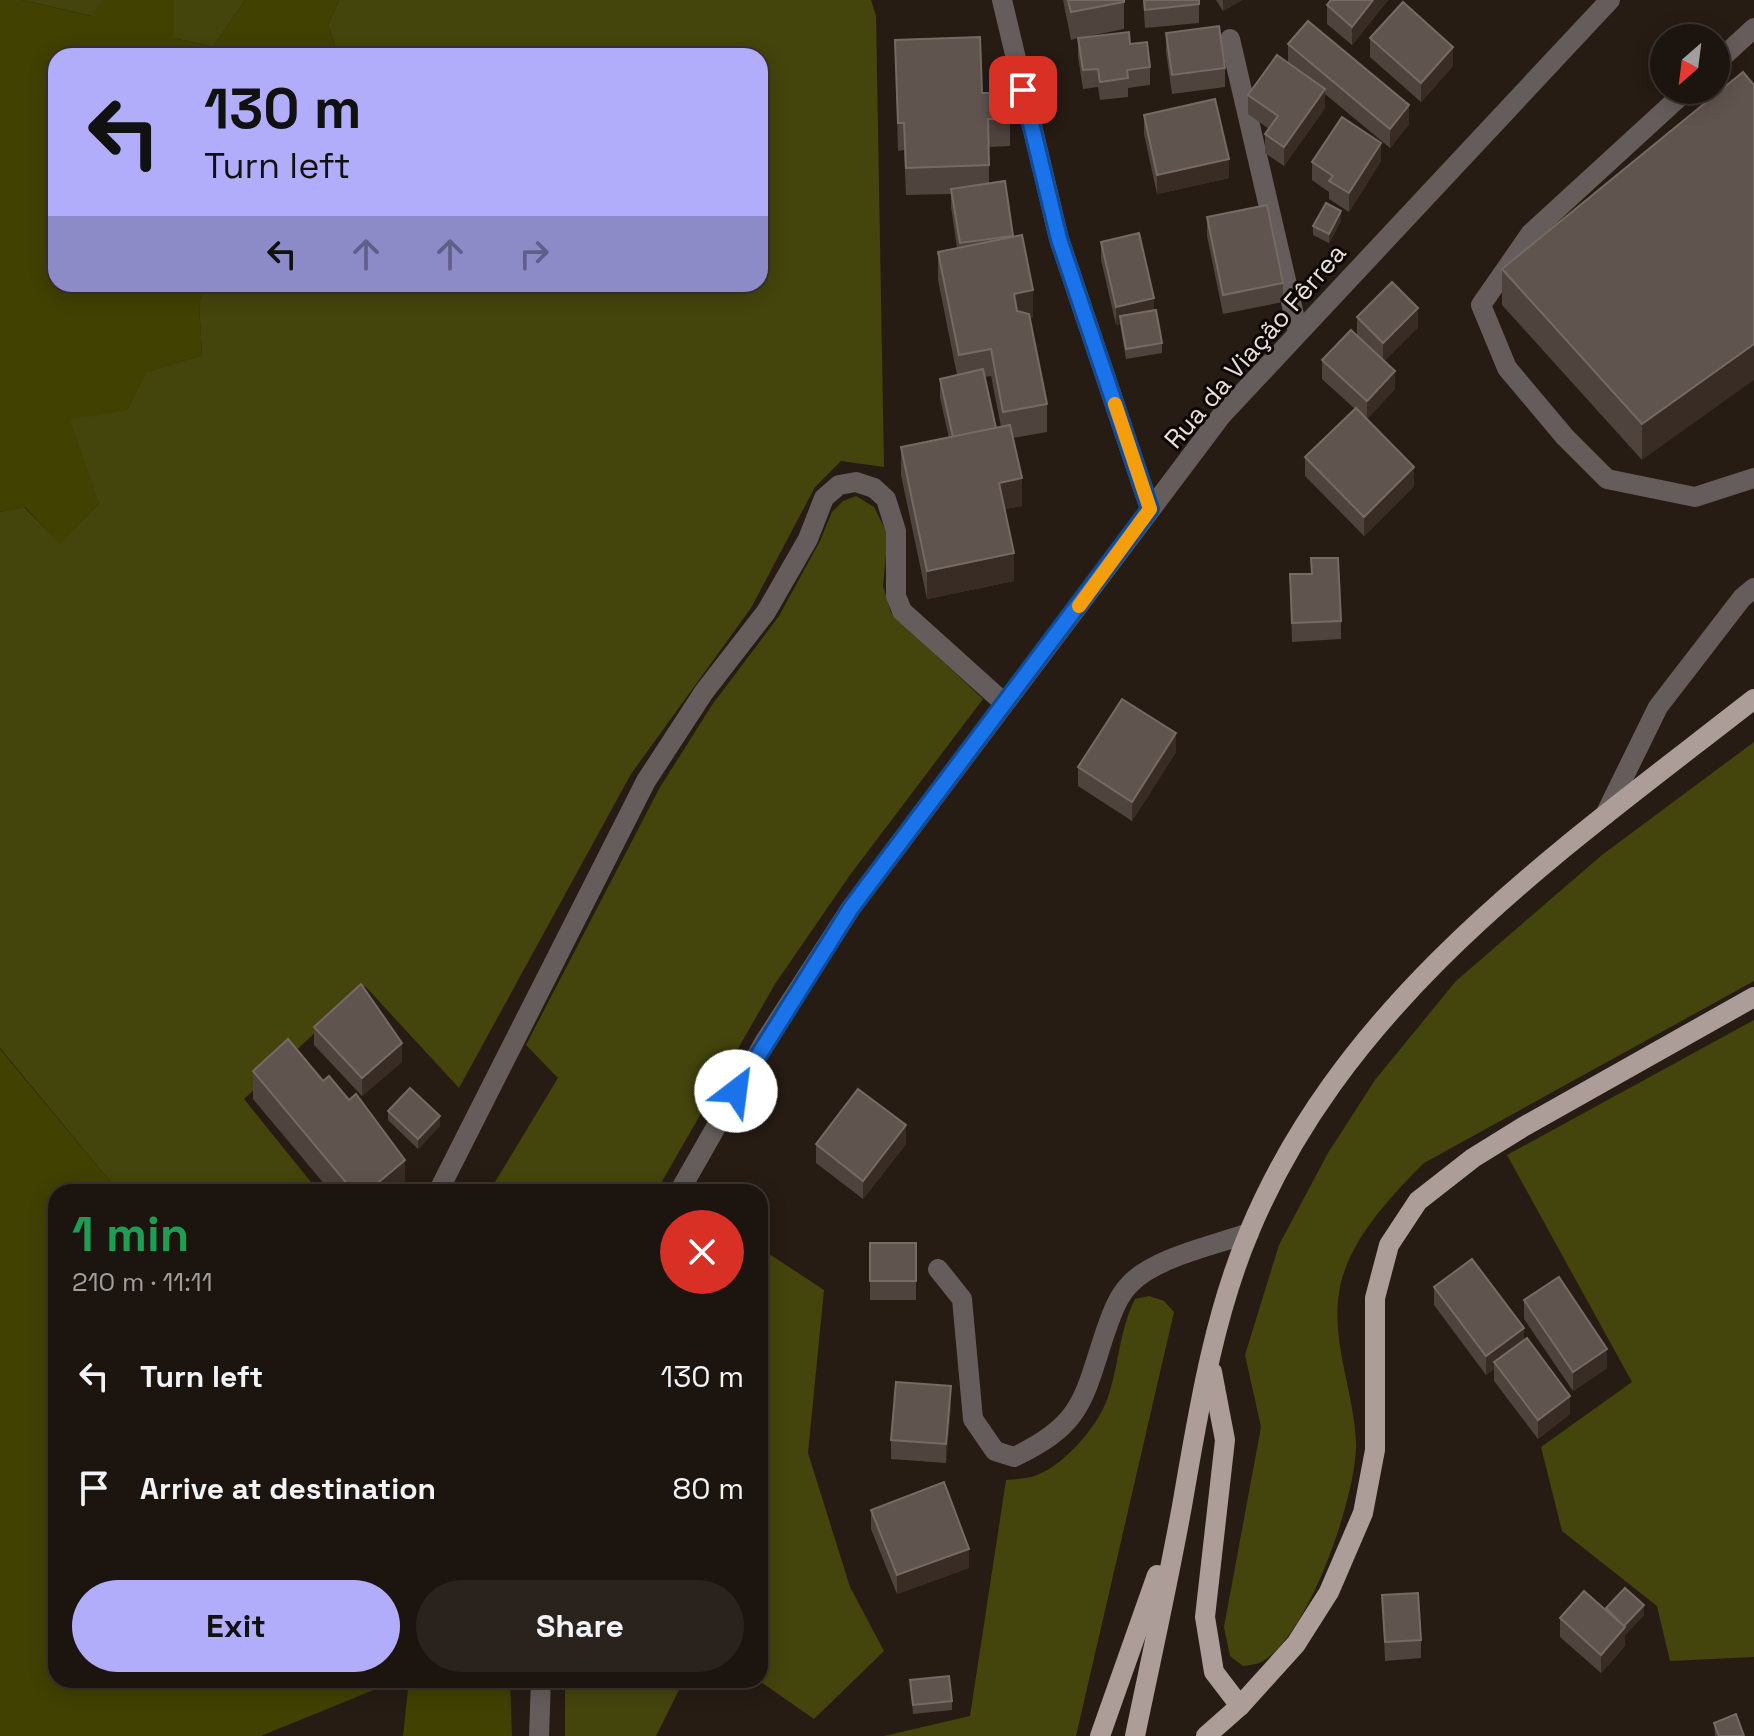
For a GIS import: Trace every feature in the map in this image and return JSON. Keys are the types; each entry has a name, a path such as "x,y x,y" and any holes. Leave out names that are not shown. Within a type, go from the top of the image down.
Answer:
{"main road":[{"path":"1135,1736 1210,1360 1249,1233 1277,1170 1323,1097 1372,1030 1487,912 1754,699"},
{"path":"1206,1736 1240,1706 1296,1644 1329,1592 1363,1513 1375,1450 1375,1298 1389,1245 1418,1201 1473,1158 1523,1127 1754,997"},
{"path":"1210,1360 1225,1440 1205,1617 1214,1672 1240,1706"},
{"path":"1100,1736 1181,1507"}],"street":[{"path":"1002,0 1059,239 1150,509"},
{"name":"Rua da Viação Fêrrea","path":"684,1184 765,1041 851,908 1221,416 1610,0"},
{"path":"1730,50 1754,28"},
{"path":"1230,39 1298,332"},
{"path":"1672,104 1531,233 1481,305 1507,368 1565,437 1607,479 1695,497 1754,478"},
{"path":"442,1184 646,781 704,692 766,612 808,539 824,498 839,485 856,482 874,488 886,499 896,531 896,596 902,611 1003,702"},
{"path":"1605,815 1658,707 1742,598 1754,588"},
{"path":"938,1269 962,1299 973,1419 995,1451 1014,1457 1045,1443 1064,1428 1084,1396 1114,1307 1129,1285 1147,1270 1249,1233"},
{"path":"539,1736 541,1688"}],"shaded area":[{"path":"0,0 22,0 91,16 103,0 174,0 174,38 213,47 245,0 339,0 328,26 336,48 48,48 48,292 204,292 199,302 202,355 148,372 127,410 99,503 60,545 25,507 0,512"},
{"path":"22,0 103,0 92,16"},
{"path":"174,0 245,0 213,47 174,38"},
{"path":"339,0 871,0 876,16 884,467 841,461 815,487 751,608 631,774 459,1088 365,986 244,1099 313,1184 112,1184 0,1048 0,512 24,507 60,544 99,503 70,420 127,410 147,372 202,355 199,302 204,292 768,292 768,48 336,48 328,26"},
{"path":"856,496 874,507 888,535 883,586 891,613 983,699 850,875 775,984 661,1184 494,1184 558,1078 526,1045 659,789 712,705 779,616 820,541 832,512 843,501"},
{"path":"1754,742 1754,981 1424,1163 1371,1222 1343,1274 1337,1312 1356,1444 1354,1467 1339,1529 1312,1596 1296,1625 1279,1648 1261,1662 1243,1666 1230,1656 1224,1627 1261,1427 1245,1355 1279,1245 1328,1153 1375,1080 1456,981 1602,855"},
{"path":"1754,1020 1754,1657 1670,1661 1657,1606 1562,1531 1541,1447 1632,1382 1507,1155"},
{"path":"0,1049 112,1184 48,1184 48,1688 378,1688 261,1736 0,1736"},
{"path":"768,1253 824,1290 808,1453 850,1587 884,1651 814,1719 768,1687"},
{"path":"1149,1296 1164,1301 1174,1312 1076,1736 884,1736 970,1716 1006,1480 1042,1473 1065,1457 1086,1435 1107,1400 1135,1299"},
{"path":"408,1688 510,1688 512,1736 403,1736"},
{"path":"565,1688 680,1688 656,1736 565,1736"}],"building":[{"path":"1068,0 1124,0 1124,2 1071,12"},
{"path":"1144,0 1199,0 1199,4 1145,10"},
{"path":"1331,0 1373,0 1352,27 1327,5"},
{"path":"1403,2 1453,47 1421,83 1370,38"},
{"path":"1308,21 1409,105 1390,129 1288,44"},
{"path":"1219,26 1225,68 1172,75 1166,33"},
{"path":"1129,32 1130,44 1147,42 1150,67 1127,70 1128,78 1100,82 1098,69 1083,70 1078,38"},
{"path":"980,37 982,93 994,93 1002,112 1010,119 988,119 989,165 906,168 904,123 898,123 895,40"},
{"path":"1277,55 1325,89 1284,147 1265,134 1278,116 1248,95"},
{"path":"1743,72 1754,85 1754,344 1642,424 1502,269 1704,104 1730,104 1730,83"},
{"path":"1215,99 1229,159 1157,175 1144,115"},
{"path":"1342,117 1381,143 1349,193 1329,181 1333,176 1312,162"},
{"path":"1005,181 1013,236 960,243 951,189"},
{"path":"1326,203 1341,211 1329,234 1313,226"},
{"path":"1267,205 1283,283 1223,295 1207,217"},
{"path":"1139,233 1154,298 1116,307 1101,242"},
{"path":"1022,235 1033,290 1014,294 1017,311 1029,314 1047,404 1003,412 991,349 959,355 938,252"},
{"path":"1392,282 1418,308 1383,343 1357,317"},
{"path":"1156,310 1162,343 1126,349 1120,316"},
{"path":"1351,330 1395,371 1367,401 1322,360"},
{"path":"983,369 996,428 953,437 940,379"},
{"path":"1356,408 1414,467 1364,517 1305,457"},
{"path":"1010,425 1022,478 999,483 1014,553 927,571 901,447"},
{"path":"1311,558 1338,558 1341,621 1292,623 1290,574 1312,574"},
{"path":"1122,699 1176,733 1132,802 1078,767"},
{"path":"361,984 402,1043 362,1078 314,1027"},
{"path":"288,1039 323,1081 329,1076 349,1100 356,1094 405,1160 376,1184 347,1184 253,1071"},
{"path":"410,1088 440,1116 418,1139 388,1111"},
{"path":"858,1089 906,1125 863,1181 816,1144"},
{"path":"870,1243 916,1243 916,1281 870,1281"},
{"path":"1472,1259 1524,1328 1486,1356 1434,1287"},
{"path":"1559,1277 1607,1349 1573,1372 1524,1300"},
{"path":"1527,1338 1570,1396 1538,1420 1494,1362"},
{"path":"896,1382 951,1386 946,1444 891,1440"},
{"path":"944,1482 969,1549 897,1575 871,1510"},
{"path":"1625,1588 1644,1605 1624,1626 1606,1608"},
{"path":"1584,1591 1625,1627 1601,1655 1560,1618"},
{"path":"1418,1593 1421,1640 1385,1642 1382,1595"},
{"path":"949,1676 952,1701 913,1705 910,1680"},
{"path":"1736,1714 1744,1736 1719,1736 1714,1723"}],"slow traffic":[{"path":"1079,606 1150,509 1115,404"}],"route":[{"path":"736,1091 851,908 1150,509 1059,239 1023,90"}]}
